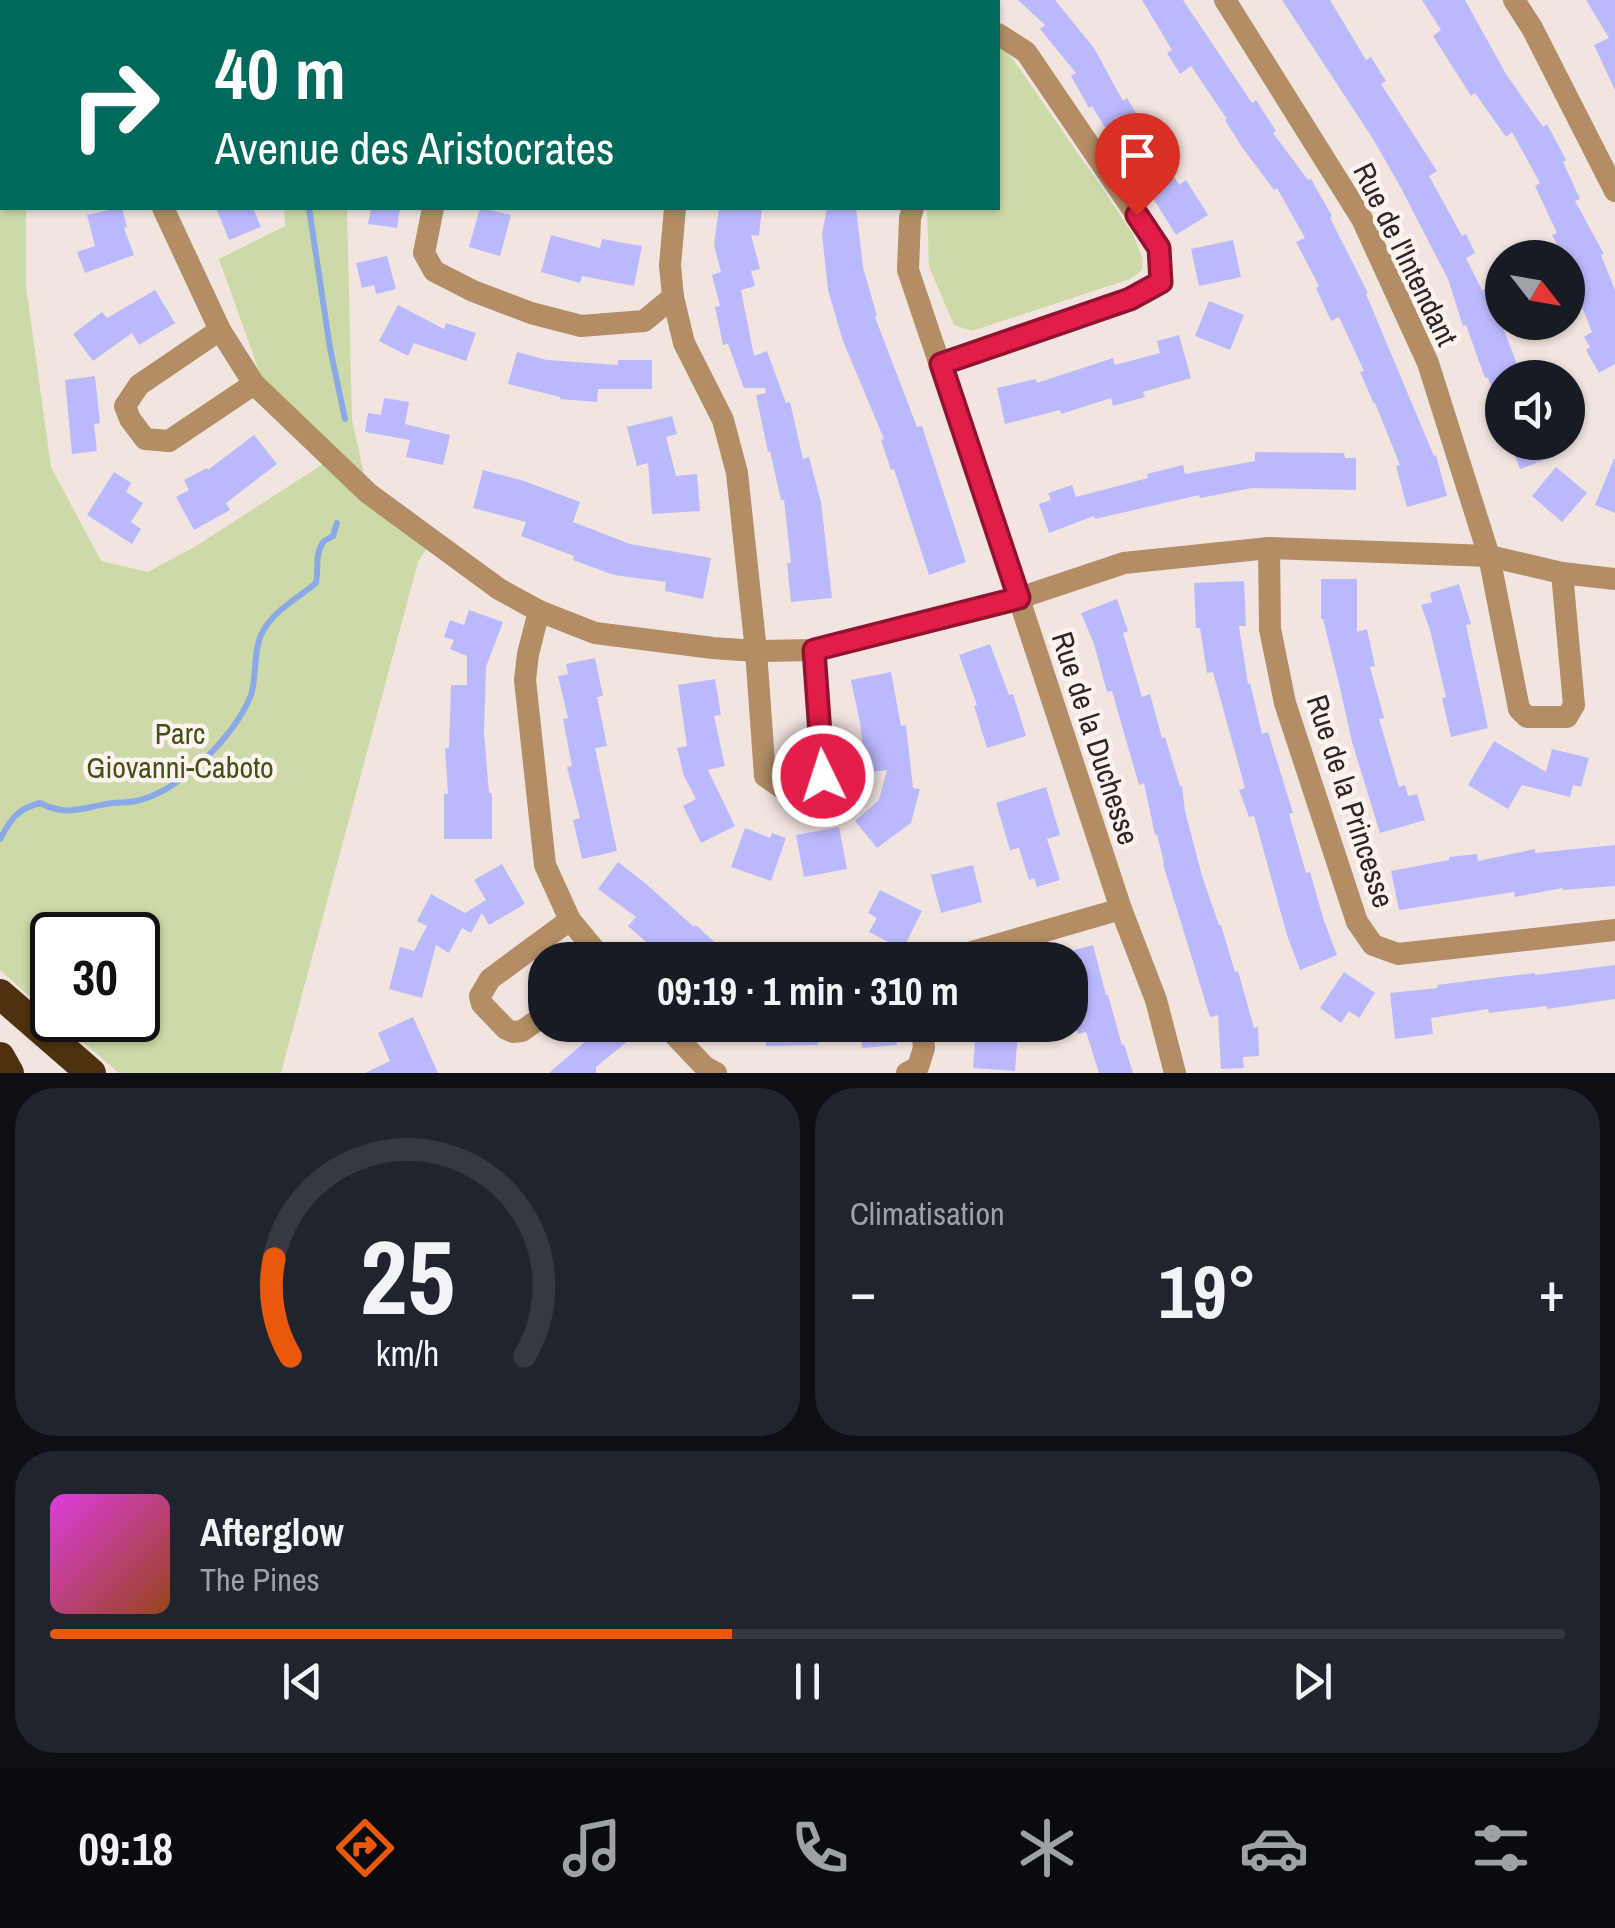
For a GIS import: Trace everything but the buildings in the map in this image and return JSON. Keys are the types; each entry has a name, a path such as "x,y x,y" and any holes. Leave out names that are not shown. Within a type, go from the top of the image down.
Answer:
{"highway":[{"path":"0,994 90,1073"},
{"path":"0,1056 9,1073"}],"street":[{"name":"Rue de l'Intendant","path":"1225,0 1362,219 1428,362 1490,556 1519,709 1527,717 1567,716 1574,705 1562,573"},
{"path":"1514,0 1613,179"},
{"path":"941,364 1130,299 1161,282 1159,248 1026,52 1000,35"},
{"path":"164,210 220,330 254,384 368,492 500,589 539,611 595,632 714,648 814,650 1019,598 1124,562 1269,548 1490,556 1562,573 1615,579"},
{"path":"433,210 424,253 434,271 474,292 582,326 644,322 673,297"},
{"path":"675,210 670,265 673,297 684,343 723,420 738,473 765,776 782,788 816,788 823,776 814,650"},
{"name":"Rue de la Duchesse","path":"912,210 908,270 1120,909 1163,1022 1175,1073"},
{"path":"220,330 139,385 125,406 130,419 145,439 169,440 254,384"},
{"name":"Rue de la Princesse","path":"1269,548 1270,629 1285,703 1356,922 1373,946 1398,954 1615,930"},
{"path":"539,611 525,680 545,865 570,920 588,942"},
{"path":"1006,942 1120,909"},
{"path":"540,942 570,920"},
{"path":"528,951 490,979 480,996 482,1004 506,1029 513,1032 528,1027"},
{"path":"681,1042 716,1073"},
{"path":"907,1073 918,1066 923,1042"}],"green space":[{"path":"1000,47 1013,59 1132,232 1143,259 1142,270 1130,279 972,331 954,325 929,267 927,210 1000,210"},
{"name":"Parc Giovanni-Caboto","path":"0,210 26,210 26,286 51,467 101,561 148,572 196,546 331,459 269,399 219,259 285,226 284,210 347,210 352,420 368,492 432,540 418,562 281,1073 119,1073 83,1042 160,1042 160,912 30,912 30,997 0,970"}],"waterway":[{"path":"309,210 345,419"},
{"path":"0,839 16,816 32,805 72,810 136,801 170,786 204,760 244,711 251,695 261,635 278,612 316,583 319,551 324,541 333,536 337,523"}],"route":[{"path":"823,776 814,650 1019,598 941,364 1130,299 1161,282 1159,248 1137,215"}]}
